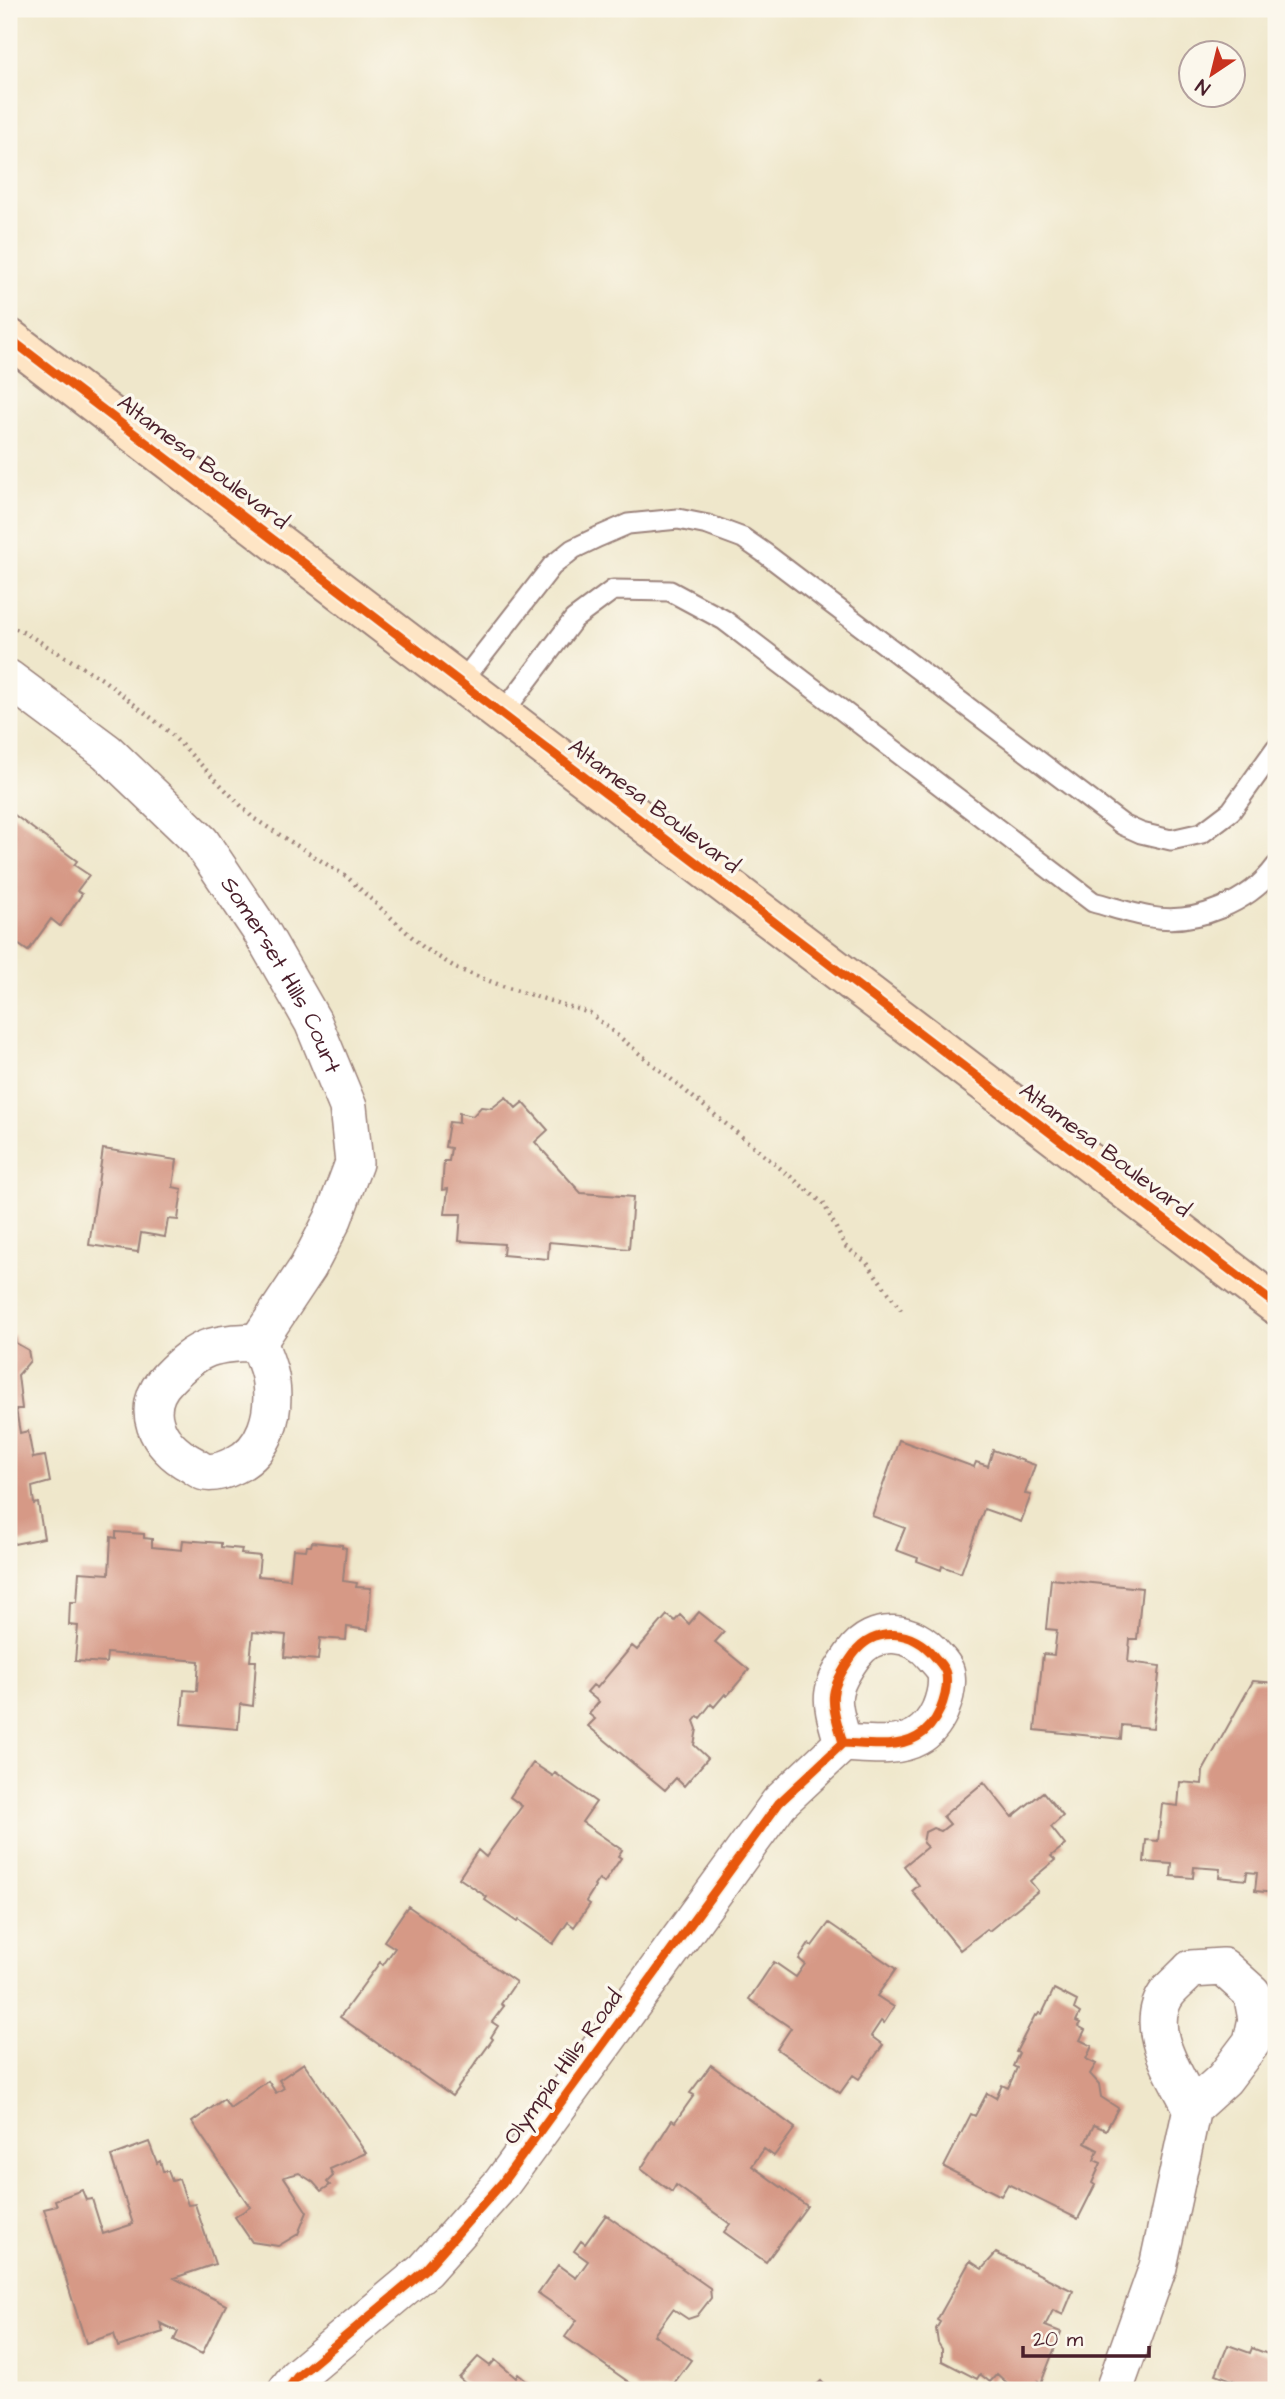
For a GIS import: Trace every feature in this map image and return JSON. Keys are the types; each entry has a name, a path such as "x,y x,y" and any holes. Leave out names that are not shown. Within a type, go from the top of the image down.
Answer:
{"street":[{"name":"Altamesa Boulevard","path":"9,338 1276,1305"},
{"name":"Somerset Hills Court","path":"9,679 107,752 201,842 261,931 313,1022 348,1107 354,1163 333,1219 308,1267 258,1342"},
{"name":"Olympia Hills Road","path":"287,2390 297,2377 425,2270 502,2183 779,1803 843,1743"},
{"path":"1114,2390 1158,2267 1192,2108"}],"lane":[{"path":"461,682 552,566 573,549 628,524 678,519 708,525 743,538 1123,825 1141,833 1171,840 1202,833 1231,811 1276,748"},
{"path":"502,714 574,619 613,590 670,591 724,620 1093,901 1153,918 1196,916 1242,899 1276,866"}],"path":[{"path":"9,626 26,633 102,679 168,731 253,818 347,877 424,948 458,969 590,1013 824,1204 845,1246 867,1263 901,1310"}],"building":[{"path":"9,811 77,861 74,865 89,875 77,891 82,894 60,926 51,919 28,951 9,938"},
{"path":"506,1097 516,1108 523,1102 548,1130 535,1142 581,1193 633,1197 629,1249 549,1242 548,1259 503,1255 504,1244 459,1241 461,1214 445,1214 448,1189 442,1190 444,1161 449,1161 451,1148 445,1147 449,1122 459,1123 459,1113 473,1116 481,1107 492,1108"},
{"path":"103,1149 177,1160 173,1187 182,1189 178,1220 168,1219 165,1237 141,1233 138,1252 89,1245"},
{"path":"14,1335 16,1343 28,1350 30,1361 18,1375 22,1409 16,1409 20,1433 28,1431 33,1458 45,1456 50,1482 32,1487 34,1504 38,1503 44,1538 14,1544 13,1537 9,1538 9,1336"},
{"path":"899,1440 974,1467 976,1462 988,1466 993,1450 1035,1465 1025,1494 1031,1495 1021,1522 984,1509 961,1573 942,1566 941,1570 896,1550 905,1528 872,1516"},
{"path":"116,1532 144,1534 144,1538 152,1539 152,1547 182,1550 183,1540 221,1543 221,1547 242,1549 241,1554 260,1556 258,1576 290,1579 293,1549 306,1550 312,1542 342,1545 346,1548 343,1581 357,1583 356,1587 371,1588 368,1630 347,1627 346,1640 320,1638 318,1660 284,1657 286,1635 253,1632 250,1661 256,1661 253,1706 240,1704 238,1729 181,1724 184,1690 197,1691 199,1661 107,1653 106,1663 75,1661 78,1626 69,1625 70,1602 77,1602 79,1572 109,1574 111,1537 116,1538"},
{"path":"1051,1579 1142,1588 1137,1639 1130,1639 1128,1662 1160,1666 1153,1728 1122,1725 1121,1739 1035,1730 1043,1654 1054,1655 1057,1630 1046,1629"},
{"path":"699,1612 724,1632 715,1642 749,1670 727,1696 725,1694 714,1707 711,1704 700,1718 698,1716 694,1721 697,1729 694,1745 708,1758 684,1786 676,1778 665,1790 588,1726 595,1719 589,1714 599,1702 587,1692 593,1685 597,1688 632,1646 637,1650 667,1615 675,1621 680,1615 689,1624"},
{"path":"1253,1681 1276,1683 1276,1893 1255,1891 1257,1873 1247,1872 1246,1880 1219,1877 1220,1869 1194,1867 1193,1878 1171,1876 1172,1864 1144,1862 1146,1840 1158,1841 1162,1804 1178,1806 1180,1782 1202,1784 1203,1771"},
{"path":"533,1763 553,1776 555,1773 596,1802 582,1822 622,1850 618,1856 621,1858 604,1883 599,1879 594,1886 586,1901 590,1904 574,1927 568,1922 553,1944 485,1900 487,1897 459,1878 478,1850 486,1857 522,1806 510,1797"},
{"path":"984,1782 1012,1817 1043,1792 1063,1816 1051,1827 1065,1845 1051,1856 1055,1860 1030,1881 1038,1891 989,1931 987,1929 960,1950 912,1891 919,1885 904,1866 927,1847 923,1843 925,1832 933,1828 941,1831 950,1824 943,1816"},
{"path":"408,1906 516,1982 492,2022 498,2026 491,2037 493,2039 452,2096 340,2017 380,1962 383,1965 395,1948 384,1941"},
{"path":"829,1923 896,1969 877,1996 894,2007 884,2023 881,2021 871,2036 883,2045 859,2079 853,2075 840,2093 777,2049 791,2028 749,1999 774,1962 796,1977 805,1964 799,1959"},
{"path":"1054,1989 1077,2001 1074,2009 1080,2013 1076,2021 1080,2023 1078,2026 1085,2030 1080,2040 1092,2046 1086,2059 1096,2064 1090,2074 1099,2084 1101,2097 1118,2108 1106,2130 1094,2125 1085,2143 1098,2150 1094,2160 1101,2163 1092,2183 1095,2185 1078,2219 1008,2184 1001,2196 944,2167 971,2114 975,2116 987,2093 996,2098 1002,2085 1008,2088 1017,2068 1013,2066 1019,2053 1016,2052 1035,2015 1042,2014"},
{"path":"304,2063 366,2153 330,2169 333,2176 327,2182 330,2185 321,2191 299,2173 284,2177 307,2212 298,2234 278,2246 252,2242 235,2217 250,2207 192,2122 224,2099 230,2108 268,2081 276,2093 284,2088 279,2080"},
{"path":"711,2065 795,2128 774,2156 764,2149 752,2166 807,2206 766,2262 724,2232 730,2224 676,2185 672,2192 641,2169 672,2120 675,2122 694,2095 690,2093"},
{"path":"149,2142 163,2171 168,2171 172,2181 179,2179 188,2205 195,2204 215,2264 174,2278 226,2305 202,2354 174,2340 178,2332 160,2323 163,2332 118,2347 114,2334 86,2343 44,2209 57,2206 55,2200 82,2190 86,2200 92,2199 103,2234 133,2224 111,2156"},
{"path":"606,2215 710,2288 711,2298 697,2316 688,2319 673,2309 654,2335 691,2360 669,2390 640,2390 565,2337 577,2320 538,2293 558,2265 576,2278 588,2261 574,2251 581,2241 585,2244"},
{"path":"996,2253 1073,2291 1063,2315 1053,2310 1045,2326 1061,2332 1041,2383 1038,2381 1035,2390 1015,2390 997,2374 990,2382 980,2374 977,2379 942,2361 942,2349 938,2343 936,2329 940,2322 937,2320 970,2261 982,2269"},
{"path":"1228,2345 1250,2353 1252,2348 1276,2357 1276,2390 1243,2390 1245,2385 1216,2374"},
{"path":"478,2357 490,2366 495,2360 516,2378 518,2374 537,2390 473,2390 459,2378"},
{"path":"821,2381 830,2390 811,2390"}],"cycle path":[{"path":"9,338 1276,1305"},
{"path":"287,2390 297,2377 425,2270 502,2183 779,1803 843,1743 900,1743 925,1732 938,1714 947,1679 943,1667 926,1647 905,1636 883,1635 862,1645 853,1655 838,1679 833,1697 843,1743"}]}
